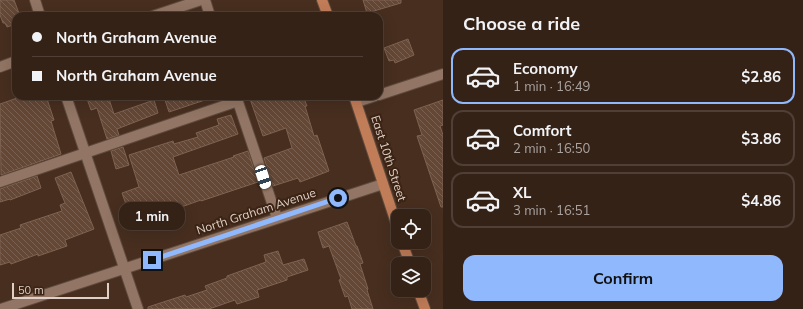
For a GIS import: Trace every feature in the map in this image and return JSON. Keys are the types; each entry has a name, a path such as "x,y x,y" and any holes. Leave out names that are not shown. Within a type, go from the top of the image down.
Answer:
{"main road":[{"path":"322,0 326,12"},
{"name":"East 10th Street","path":"356,100 391,209"},
{"path":"421,297 425,309"}],"street":[{"path":"35,0 39,12"},
{"path":"165,12 201,0"},
{"path":"205,0 209,12"},
{"path":"0,66 12,62"},
{"path":"383,94 443,74"},
{"path":"67,100 138,309"},
{"path":"0,182 85,154 234,100"},
{"path":"237,100 277,218"},
{"name":"North Graham Avenue","path":"1,309 383,184"}],"building":[{"path":"0,0 14,0 18,12 12,12 12,25 7,27 5,23 3,23 0,15"},
{"path":"363,0 401,0 401,3 367,12"},
{"path":"408,39 414,55 395,63 394,60 389,61 384,48"},
{"path":"12,100 47,100 54,120 51,121 61,154 1,175 0,104"},
{"path":"87,100 109,100 114,114 154,100 158,113 117,129 119,135 107,139 97,108 91,110"},
{"path":"165,100 205,100 169,112"},
{"path":"250,100 305,100 314,136 317,135 329,171 300,182 298,178 273,186 264,158 292,148 286,128 263,136"},
{"path":"443,100 443,125 440,126 443,135 443,207 441,207 417,136 422,135 414,110"},
{"path":"231,115 238,134 173,157 179,175 248,151 258,182 133,224 122,193 139,187 129,155 173,141 174,144 198,137 196,133 219,125 217,119"},
{"path":"123,147 129,165 116,169 111,151"},
{"path":"71,172 94,229 65,240 67,246 38,256 38,254 11,264 10,262 0,265 0,235 21,228 20,225 62,211 60,205 65,203 55,178"},
{"path":"37,176 41,188 10,200 0,202 0,189"},
{"path":"347,222 363,263 360,264 373,309 352,309 348,296 345,297 339,280 341,279 329,246 323,248 318,232"},
{"path":"278,251 283,265 304,259 308,270 287,277 287,280 257,290 259,297 237,304 235,300 209,309 148,309 148,307 185,295 186,297 207,290 205,286 227,278 227,276 266,262 264,255"}],"route":[{"path":"152,260 338,198"}]}
